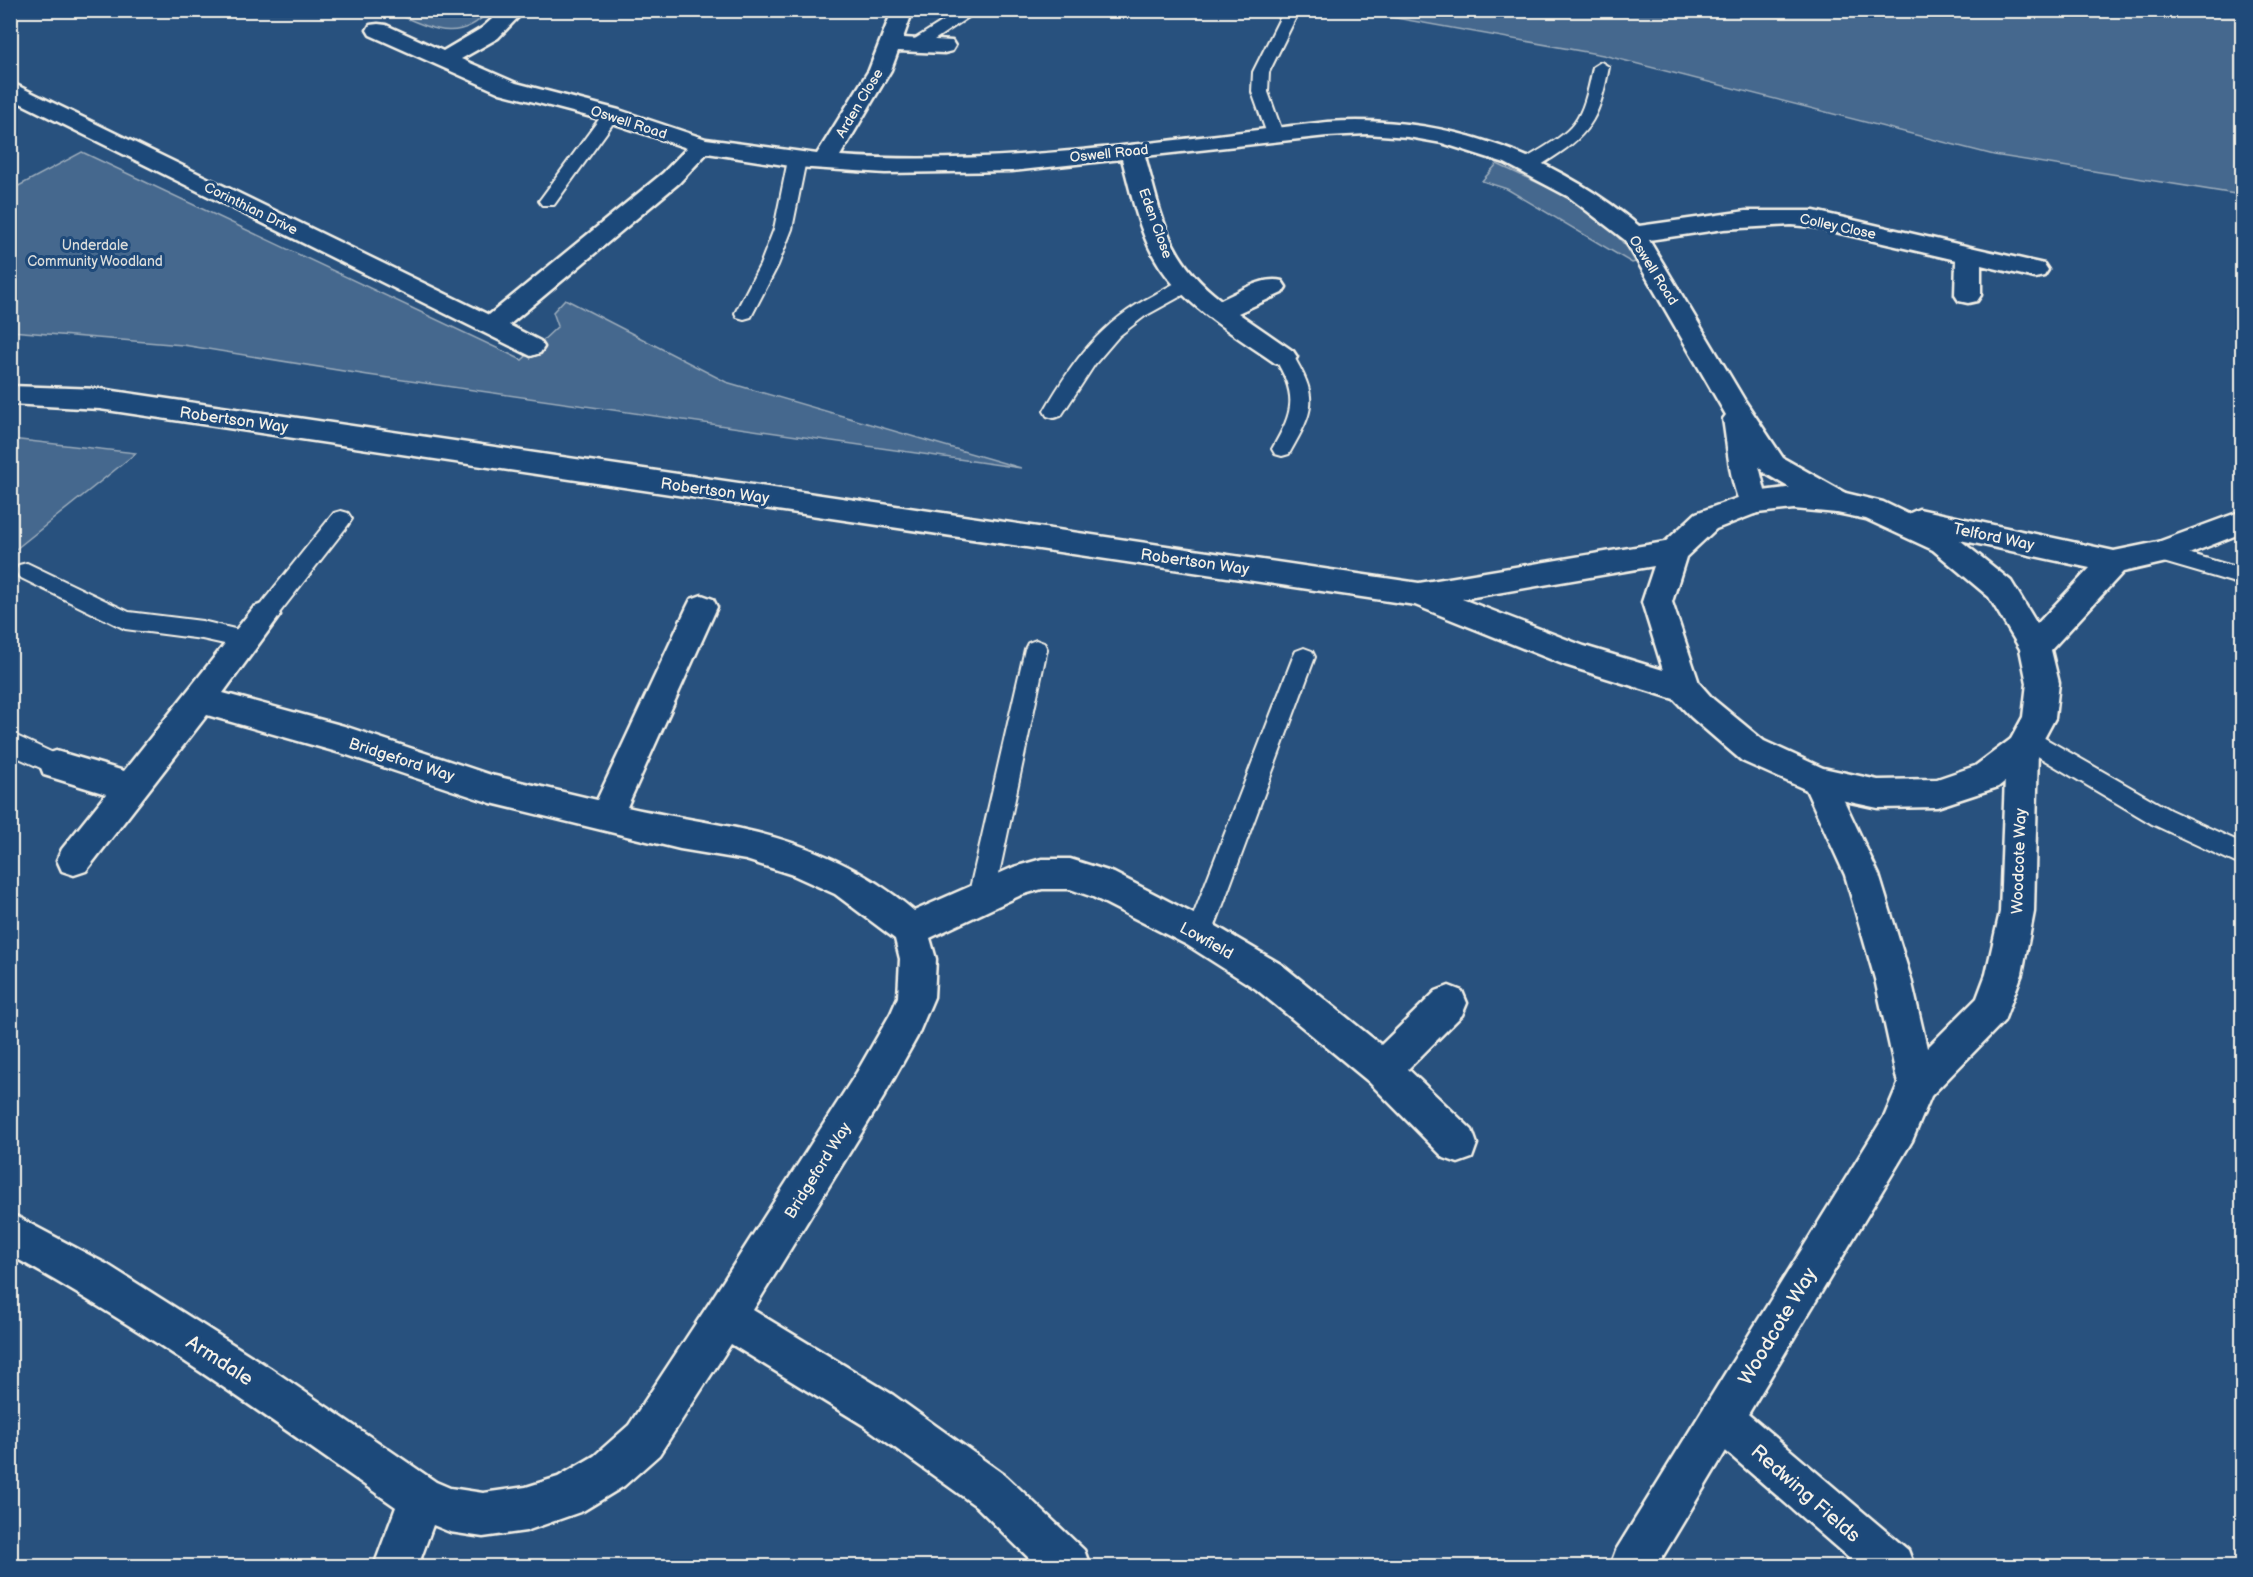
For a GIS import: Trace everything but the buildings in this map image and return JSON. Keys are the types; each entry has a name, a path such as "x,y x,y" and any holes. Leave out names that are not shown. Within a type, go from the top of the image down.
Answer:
{"street":[{"path":"444,60 490,33 514,10"},
{"name":"Arden Close","path":"826,163 829,154 880,70 892,44 903,10"},
{"name":"Oswell Road","path":"378,30 508,88 611,115 702,145 797,160 946,167 1001,165 1275,134 1373,127 1420,132 1484,148 1528,165 1584,195 1612,214 1634,235 1735,408 1773,465 1838,502"},
{"path":"892,44 944,46"},
{"name":"Corinthian Drive","path":"10,89 531,346"},
{"path":"491,327 671,178 702,145"},
{"name":"Eden Close","path":"1132,151 1154,226 1167,260 1187,285 1219,311 1284,357"},
{"name":"Colley Close","path":"1634,235 1740,218 1779,215 1814,219 2035,270"},
{"path":"1968,256 1968,295"},
{"path":"1219,311 1273,287"},
{"name":"Robertson Way","path":"10,395 100,399 1418,594 1576,656 1685,690"},
{"name":"Oswell Road","path":"1735,408 1754,503"},
{"path":"1794,498 1838,502 1874,510 1943,542 2000,589 2035,647 2043,683 2038,718 2025,743 1986,777 1936,793 1878,794 1818,781 1754,751 1702,708 1685,690 1657,602 1672,552 1706,521 1754,503 1794,498"},
{"name":"Telford Way","path":"1874,510 2114,562 2161,553 2242,522"},
{"name":"Robertson Way","path":"1418,594 1672,552"},
{"path":"2035,647 2114,562"},
{"path":"606,817 702,607"},
{"path":"74,860 265,615"},
{"name":"Bridgeford Way","path":"200,700 344,740 491,789 680,834 746,845 801,861 848,883 910,930 918,959 916,997 904,1025 870,1085 725,1317"},
{"name":"Woodcote Way","path":"1632,1566 1899,1128 1917,1084 1991,1009 2004,975 2017,912 2025,743"},
{"path":"56,765 130,787"},
{"path":"1818,781 1862,874 1893,979 1917,1084"},
{"name":"Lowfield","path":"910,930 1014,882 1042,874 1070,874 1102,884 1199,934 1269,977 1382,1070 1458,1144"},
{"path":"1382,1070 1449,1003"},
{"name":"Armdale","path":"10,1233 94,1279 255,1383 422,1498 450,1510 483,1515 526,1509 568,1496 609,1471 644,1440 725,1317"},
{"path":"725,1317 878,1410 991,1491 1068,1566"},
{"name":"Redwing Fields","path":"1721,1419 1892,1566"},
{"path":"396,1566 422,1498"}],"lane":[{"path":"916,45 972,10"},
{"path":"1275,134 1260,92 1261,72 1291,11"},
{"path":"1528,165 1558,146 1582,126 1592,106 1601,67"},
{"path":"548,201 611,115"},
{"path":"744,313 769,265 783,229 797,160"},
{"path":"1054,411 1090,354 1112,331 1140,310 1187,285"},
{"path":"1282,449 1300,418 1302,401 1299,379 1284,357"},
{"path":"265,615 341,519"},
{"path":"2161,553 2242,577"},
{"path":"27,571 125,620 202,630 247,640"},
{"path":"981,897 1036,649"},
{"path":"1199,934 1304,657"},
{"path":"10,743 56,765"},
{"path":"2025,743 2161,818 2242,855"}],"green space":[{"path":"415,10 489,11 469,27 448,30 427,26 404,17"},
{"path":"1357,11 2242,11 2242,195 1994,155 1603,55"},
{"name":"Underdale Community Woodland","path":"82,152 522,360 558,326 553,312 565,299 726,382 1021,468 368,375 183,345 11,331 11,190"},
{"path":"1497,164 1577,201 1611,229 1639,261 1632,263 1507,189 1482,181"},
{"path":"11,439 136,453 11,553"}]}
